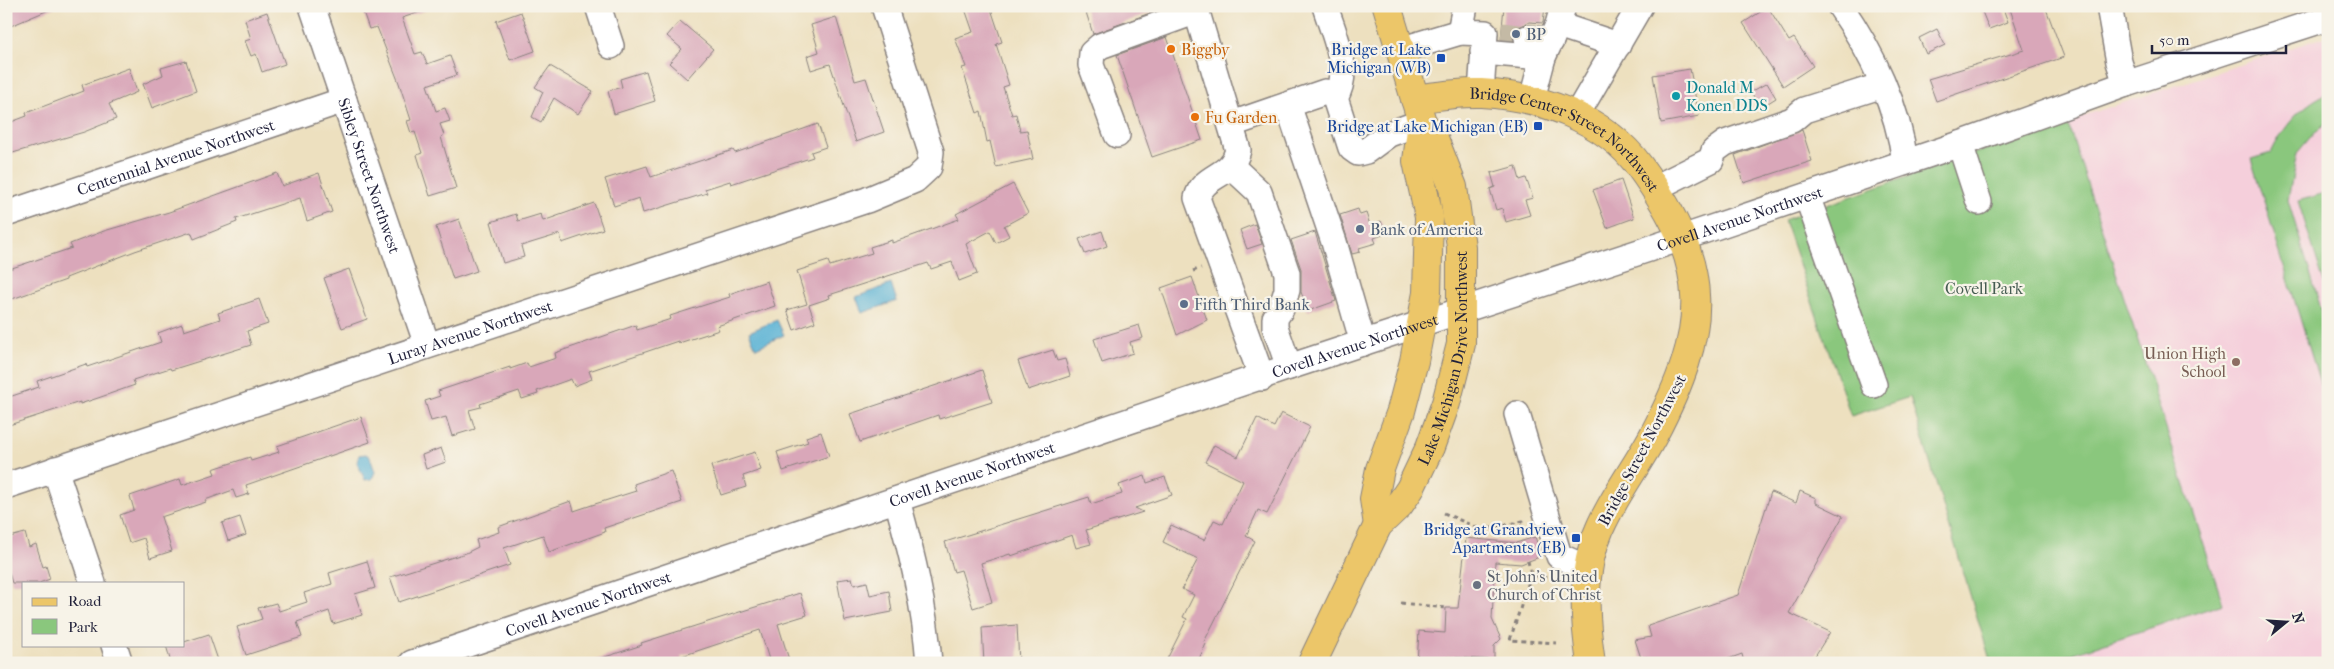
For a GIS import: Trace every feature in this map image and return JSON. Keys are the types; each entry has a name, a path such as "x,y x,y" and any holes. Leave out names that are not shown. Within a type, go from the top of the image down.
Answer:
{"main road":[{"name":"Lake Michigan Drive Northwest","path":"1312,663 1378,525 1399,505 1410,489 1430,447 1446,403 1461,344 1460,229 1453,187 1435,141 1419,111 1387,6"},
{"name":"Bridge Center Street Northwest","path":"1419,111 1481,93 1532,99 1576,116 1607,134 1632,157 1655,188 1682,238"},
{"name":"Lake Michigan Drive Northwest","path":"1378,525 1374,499 1380,468 1401,411 1427,293 1429,236 1426,198 1417,161 1419,111"},
{"name":"Bridge Street Northwest","path":"1591,663 1584,608 1589,569 1600,528 1653,436 1683,374 1688,357 1696,315 1696,292 1692,268 1682,238"}],"street":[{"name":"Sibley Street Northwest","path":"312,6 427,345"},
{"path":"598,6 610,46"},
{"name":"Luray Avenue Northwest","path":"6,486 867,200 915,180 929,167 931,152 884,6"},
{"path":"1325,6 1342,61 1344,78 1335,98"},
{"path":"1460,32 1465,6"},
{"path":"1576,116 1640,6"},
{"path":"1840,6 1860,35 1883,85 1902,138 1905,162"},
{"path":"2109,6 2119,62 2126,84"},
{"path":"1117,135 1091,65 1092,53 1100,46 1196,9 1232,124 1238,150 1236,161 1204,184 1197,198 1262,378"},
{"name":"Covell Avenue Northwest","path":"412,663 1262,378 1289,367 1807,196 1960,144 2126,84 2328,18"},
{"path":"1400,50 1460,32 1490,40 1554,32 1618,45"},
{"path":"1527,38 1554,32"},
{"path":"1532,99 1554,32"},
{"path":"1481,93 1490,40"},
{"path":"1655,188 1711,160 1714,150 1725,143 1792,120 1804,110 1812,107 1883,85"},
{"path":"1232,124 1325,92 1330,93 1335,98 1351,148 1358,153 1366,151 1419,111"},
{"name":"Centennial Avenue Northwest","path":"6,214 344,100"},
{"path":"1288,105 1334,242 1363,344"},
{"path":"1960,144 1978,202"},
{"path":"1231,166 1259,192 1287,273 1287,290 1281,309 1275,318 1274,328 1289,367"},
{"path":"1807,196 1874,385"},
{"path":"1517,414 1559,556 1589,569"},
{"path":"54,469 93,582"},
{"path":"897,500 917,571 926,627 929,663"},
{"path":"114,646 120,663"}],"path":[{"path":"1444,513 1482,530 1523,521 1520,532 1522,541"},
{"path":"1528,561 1531,576 1510,640 1556,643"},
{"path":"1531,576 1556,579"},
{"path":"1400,603 1446,608"}],"shaded area":[{"name":"Union High School","path":"2328,36 2328,663 2044,663 2223,604 2067,121"}],"green space":[{"path":"2328,93 2328,123 2315,132 2297,153 2288,200 2328,332 2328,409 2251,159 2271,153 2281,134 2301,110"},
{"name":"Covell Park","path":"2067,121 2223,604 2044,663 1991,663 1910,397 1851,416 1784,220"},
{"path":"2328,192 2328,295 2298,201"}],"water":[{"path":"891,284 897,301 862,313 856,297"},
{"path":"777,320 784,335 756,348 749,332"},
{"path":"366,454 370,457 375,472 372,479 365,480 357,462 359,455"}],"building":[{"path":"6,6 58,6 6,28"},
{"path":"361,6 429,6 429,9 402,18 415,54 422,52 427,64 450,56 457,75 427,85 436,111 445,108 450,121 440,124 444,135 441,137 456,188 430,196 417,155 422,153 415,132 411,133 407,121 411,120 399,83 377,27 369,29"},
{"path":"964,6 990,6 1002,42 996,44 1009,85 1003,87 1012,115 1016,114 1020,131 1027,130 1033,159 996,167 990,141 987,142 981,111 977,113 962,68 966,67 955,38 973,32"},
{"path":"1084,6 1157,6 1158,10 1093,34"},
{"path":"1504,6 1545,6 1543,23 1529,22 1516,29 1513,40 1501,39"},
{"path":"1989,6 2002,6 2008,22 1989,29 1981,9"},
{"path":"2009,6 2045,6 2064,57 1936,101 1928,79 2024,50"},
{"path":"1768,7 1789,41 1794,38 1813,66 1783,86 1743,23"},
{"path":"267,12 285,64 262,72 256,54 251,56 245,41 251,39 245,20"},
{"path":"521,12 535,51 510,60 496,21"},
{"path":"836,17 855,81 866,78 884,132 856,142 830,64 811,70 807,56 819,52 811,25"},
{"path":"680,21 713,49 687,79 669,63 682,49 667,36"},
{"path":"1937,29 1945,45 1926,54 1919,38"},
{"path":"1167,37 1202,140 1152,157 1117,55"},
{"path":"186,61 196,91 152,108 143,84 163,75 161,68"},
{"path":"550,66 593,91 578,114 554,98 541,122 532,117 543,92 535,87"},
{"path":"129,68 137,92 109,104 116,119 84,132 6,155 6,124 27,116 26,113 84,91 82,85"},
{"name":"Donald M Konen DDS","path":"1690,69 1699,116 1661,123 1653,75"},
{"path":"646,71 655,101 614,114 608,91 622,87 620,79"},
{"path":"1767,83 1776,98 1760,108 1751,92"},
{"path":"818,124 826,147 811,152 813,157 731,184 730,181 705,189 707,193 643,213 639,198 614,206 605,179 647,166 651,177 733,150 735,153"},
{"path":"1802,130 1812,161 1744,183 1735,155"},
{"path":"1516,166 1520,180 1526,178 1533,198 1525,200 1530,215 1506,222 1502,208 1496,210 1490,189 1495,187 1491,173"},
{"path":"277,173 282,186 319,173 332,212 307,221 300,198 236,219 237,222 194,239 191,232 135,251 66,278 66,280 12,299 6,282 6,270 72,248 70,244 104,231 169,212"},
{"path":"1621,180 1634,218 1607,228 1593,190"},
{"path":"1013,184 1028,213 1004,226 1009,236 996,243 990,231 966,244 977,274 959,281 952,262 931,269 928,263 829,295 830,298 809,305 815,322 794,330 787,310 807,304 797,271 828,261 830,266 872,253 870,247 892,240 892,243 959,219 956,214"},
{"path":"594,203 603,229 562,243 560,234 521,246 524,257 503,263 491,222 516,214 518,221 541,214 543,221"},
{"name":"Bank of America","path":"1358,209 1360,215 1366,213 1370,225 1381,221 1385,234 1374,238 1376,243 1359,248 1360,252 1352,254 1340,215"},
{"path":"459,219 477,271 453,279 436,227"},
{"path":"1255,224 1262,244 1247,249 1240,230"},
{"path":"1102,231 1107,246 1085,254 1079,239"},
{"path":"1315,232 1336,301 1308,311 1301,292 1301,269 1291,240"},
{"path":"349,269 367,319 342,328 324,278"},
{"name":"Fifth Third Bank","path":"1192,277 1207,320 1177,335 1161,288"},
{"path":"767,281 775,306 717,326 719,330 679,343 678,341 589,371 592,379 574,386 571,379 537,391 538,394 522,399 519,391 480,404 481,407 469,410 475,429 452,436 446,417 431,421 425,401 440,396 438,391 510,367 510,369 527,363 529,367 556,358 555,353 636,325 637,330 671,319 670,316 730,297 729,294"},
{"path":"259,299 268,324 247,331 251,345 133,380 135,385 6,426 6,398 39,387 37,381 86,364 87,367 161,342 158,333 182,324 184,331 220,319 218,313"},
{"path":"1139,325 1143,338 1130,342 1133,353 1102,363 1094,339"},
{"path":"1053,350 1057,361 1065,359 1070,376 1028,390 1018,361"},
{"path":"982,370 992,402 939,419 938,415 860,442 850,414"},
{"path":"1281,413 1310,427 1267,514 1258,510 1246,536 1255,541 1204,642 1206,644 1197,663 1165,663 1187,619 1183,617 1194,595 1182,589 1198,559 1163,542 1171,525 1204,540 1214,520 1223,524 1243,481 1205,462 1214,445 1238,457 1257,418 1274,427"},
{"path":"361,417 370,442 246,485 249,494 236,498 233,490 205,500 206,502 161,517 172,551 150,558 144,538 129,543 120,515 134,510 130,496 180,479 182,485 215,474 213,469 250,457 251,461 279,452 277,446"},
{"path":"821,432 829,456 783,471 777,452 808,442 806,437"},
{"path":"441,448 446,462 426,469 422,455"},
{"path":"755,452 761,470 743,476 746,487 721,495 711,466"},
{"path":"671,471 682,502 604,528 605,532 549,552 543,535 504,548 510,565 399,602 390,577 466,553 478,547 476,540 499,532 498,527 571,501 574,511 636,491 634,484"},
{"path":"1145,476 1147,483 1165,477 1172,495 1135,508 1143,512 1086,530 1091,544 1076,548 1072,535 1011,556 1010,554 981,563 992,602 973,608 961,570 954,572 945,542 1089,497 1091,504 1122,494 1119,485"},
{"path":"1800,491 1816,498 1816,503 1843,516 1789,613 1830,632 1810,663 1744,663 1742,654 1717,663 1649,663 1647,657 1641,658 1635,640 1651,637 1648,626 1738,595 1771,492 1796,503"},
{"path":"240,517 246,535 228,541 222,523"},
{"path":"25,533 29,547 36,544 43,567 46,566 50,579 42,582 12,583 6,563 6,538"},
{"name":"St John's United Church of Christ","path":"1535,537 1542,556 1521,564 1495,562 1492,619 1501,639 1494,646 1494,660 1447,657 1447,663 1417,663 1419,631 1445,633 1446,608 1458,608 1466,538 1516,543"},
{"path":"367,561 375,588 355,594 362,615 333,624 329,611 297,622 302,637 246,655 237,627 262,619 258,608 276,603 279,611 307,602 304,593 332,584 329,573"},
{"path":"852,578 854,585 867,582 870,595 889,591 892,612 845,621 837,580"},
{"path":"800,593 807,615 778,624 790,663 770,663 760,630 682,656 684,663 597,663 596,660 642,645 641,643"},
{"path":"1017,625 1019,663 984,663 982,628"},
{"path":"209,634 219,663 171,663 166,646 185,646 185,642"}],"tunnel":[{"path":"1501,35 1527,38"}],"place":[{"name":"BP","path":"1516,34"},
{"name":"Biggby","path":"1171,49"},
{"name":"Bridge at Lake Michigan (WB)","path":"1441,58"},
{"name":"Donald M Konen DDS","path":"1676,96"},
{"name":"Fu Garden","path":"1195,117"},
{"name":"Bridge at Lake Michigan (EB)","path":"1538,126"},
{"name":"Bank of America","path":"1360,229"},
{"name":"Fifth Third Bank","path":"1184,304"},
{"name":"Union High School","path":"2236,362"},
{"name":"Bridge at Grandview Apartments (EB)","path":"1576,538"},
{"name":"St John's United Church of Christ","path":"1477,585"}]}
